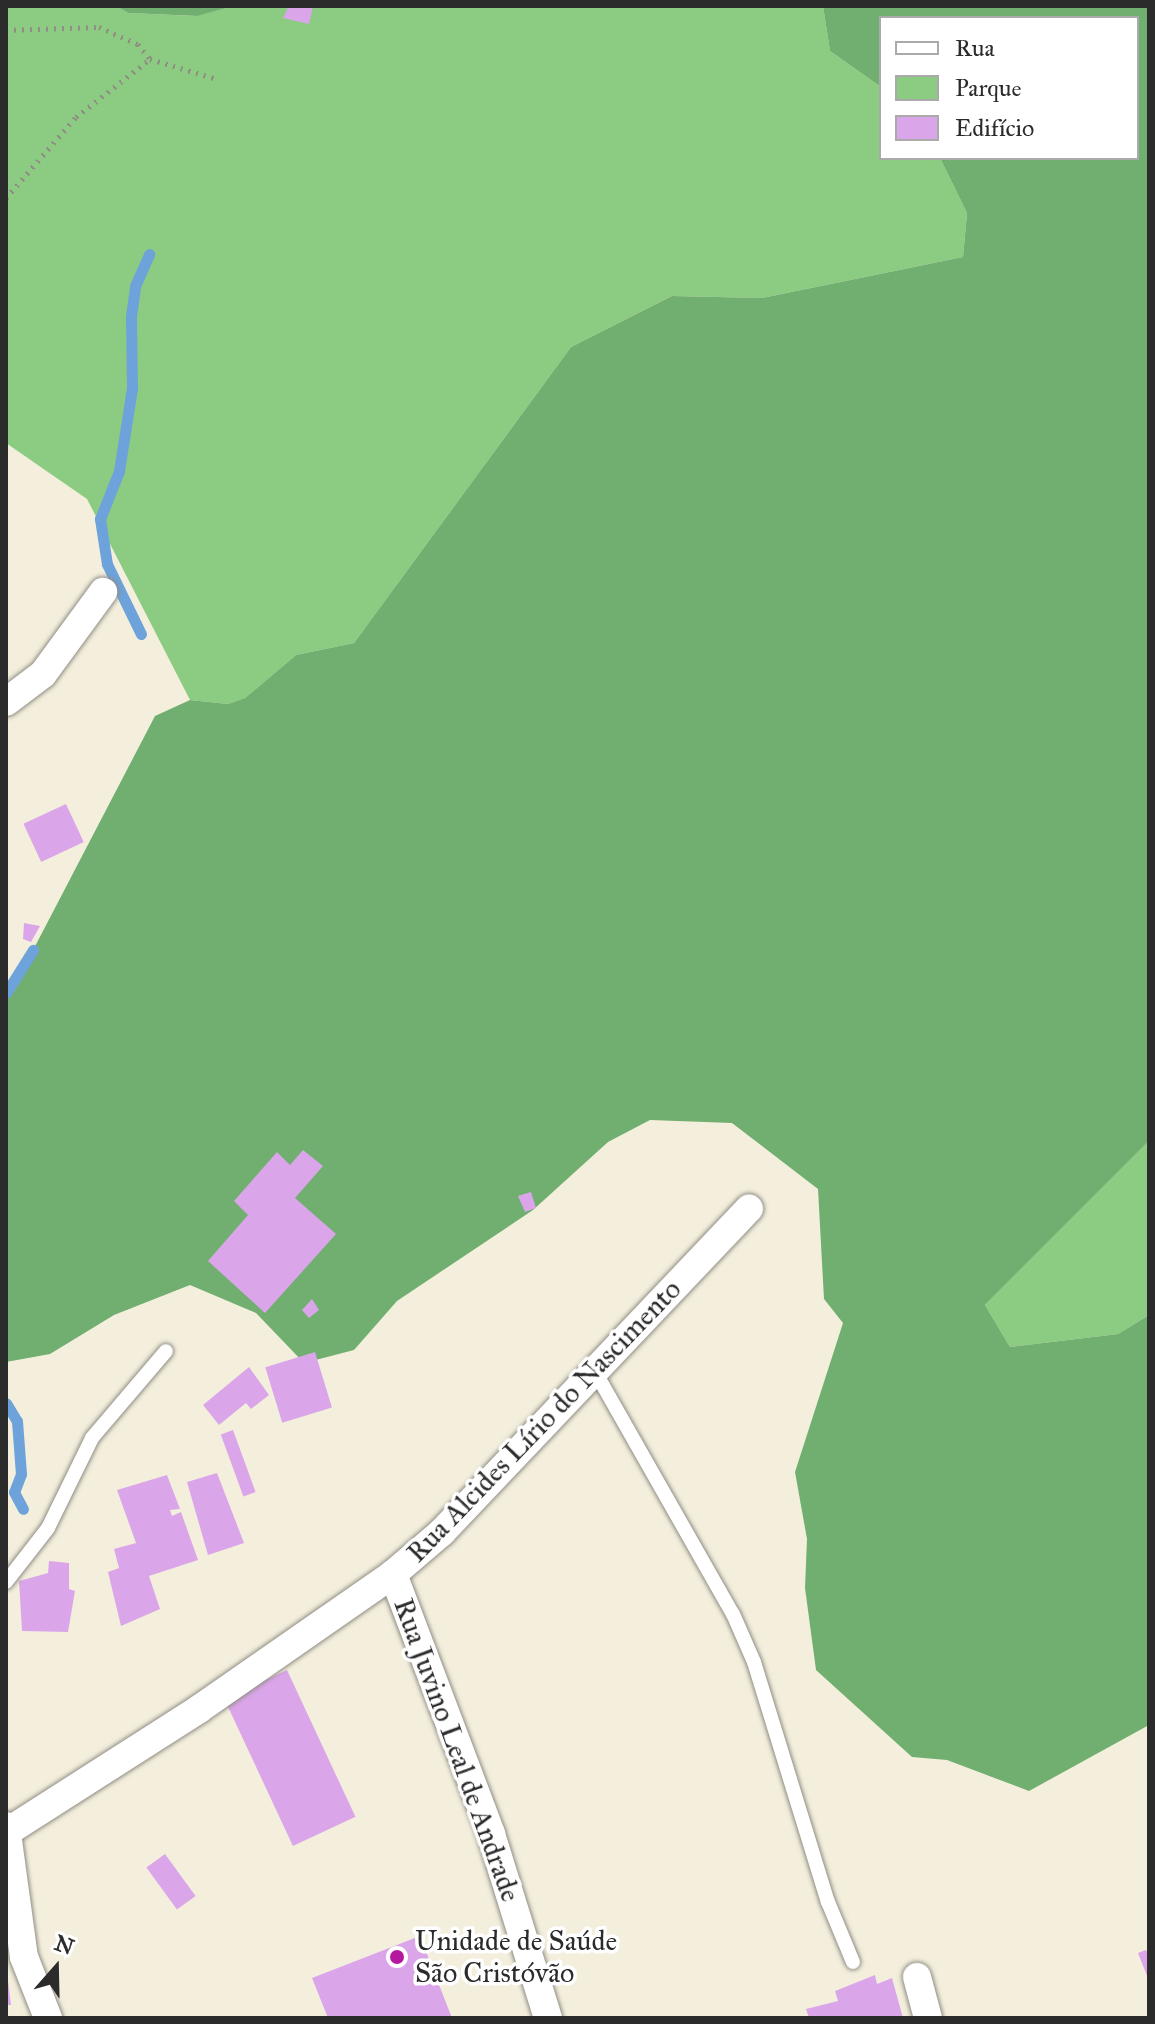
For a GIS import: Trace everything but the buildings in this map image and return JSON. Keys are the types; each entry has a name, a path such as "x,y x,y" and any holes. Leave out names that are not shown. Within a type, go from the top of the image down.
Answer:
{"street":[{"path":"6,702 43,674 103,592"},
{"name":"Rua Alcides Lírio do Nascimento","path":"48,2018 24,1957 6,1829 199,1709 393,1574 442,1532 593,1367 749,1209"},
{"name":"Rua Juvino Leal de Andrade","path":"393,1574 491,1834 548,2018"},
{"path":"917,1977 928,2018"}],"lane":[{"path":"6,1582 48,1528 92,1438 166,1351"},
{"path":"593,1367 733,1614 754,1662 828,1902 853,1962"}],"path":[{"path":"6,30 99,27 138,44 150,59 214,78"},
{"path":"6,198 76,117 150,59"}],"green space":[{"path":"6,6 116,6 128,13 196,16 234,6 823,6 830,51 879,86 879,160 941,160 967,213 963,257 762,298 672,296 571,347 354,643 296,655 245,698 228,704 190,700 87,499 6,443"},
{"path":"116,6 234,6 197,16 128,13"},
{"path":"823,6 1149,6 1149,1141 985,1305 1010,1347 1118,1334 1149,1315 1149,1725 1029,1791 947,1760 912,1757 816,1670 805,1588 807,1539 795,1472 843,1323 824,1299 818,1189 732,1123 650,1120 608,1142 533,1210 397,1301 354,1350 304,1363 256,1313 190,1285 114,1315 50,1354 6,1362 6,1002 155,716 190,700 228,704 245,698 296,655 354,643 571,347 672,296 762,298 963,257 967,213 941,160 1139,160 1139,16 879,16 879,86 830,51"},
{"path":"1149,1141 1149,1315 1118,1334 1010,1347 985,1305"}],"waterway":[{"path":"141,634 107,564 100,519 119,471 132,388 131,316 135,286 149,254"},
{"path":"6,993 33,950"},
{"path":"6,1403 17,1421 21,1474 14,1492 23,1509"}],"place":[{"name":"Unidade de Saúde São Cristóvão","path":"397,1957"}]}
